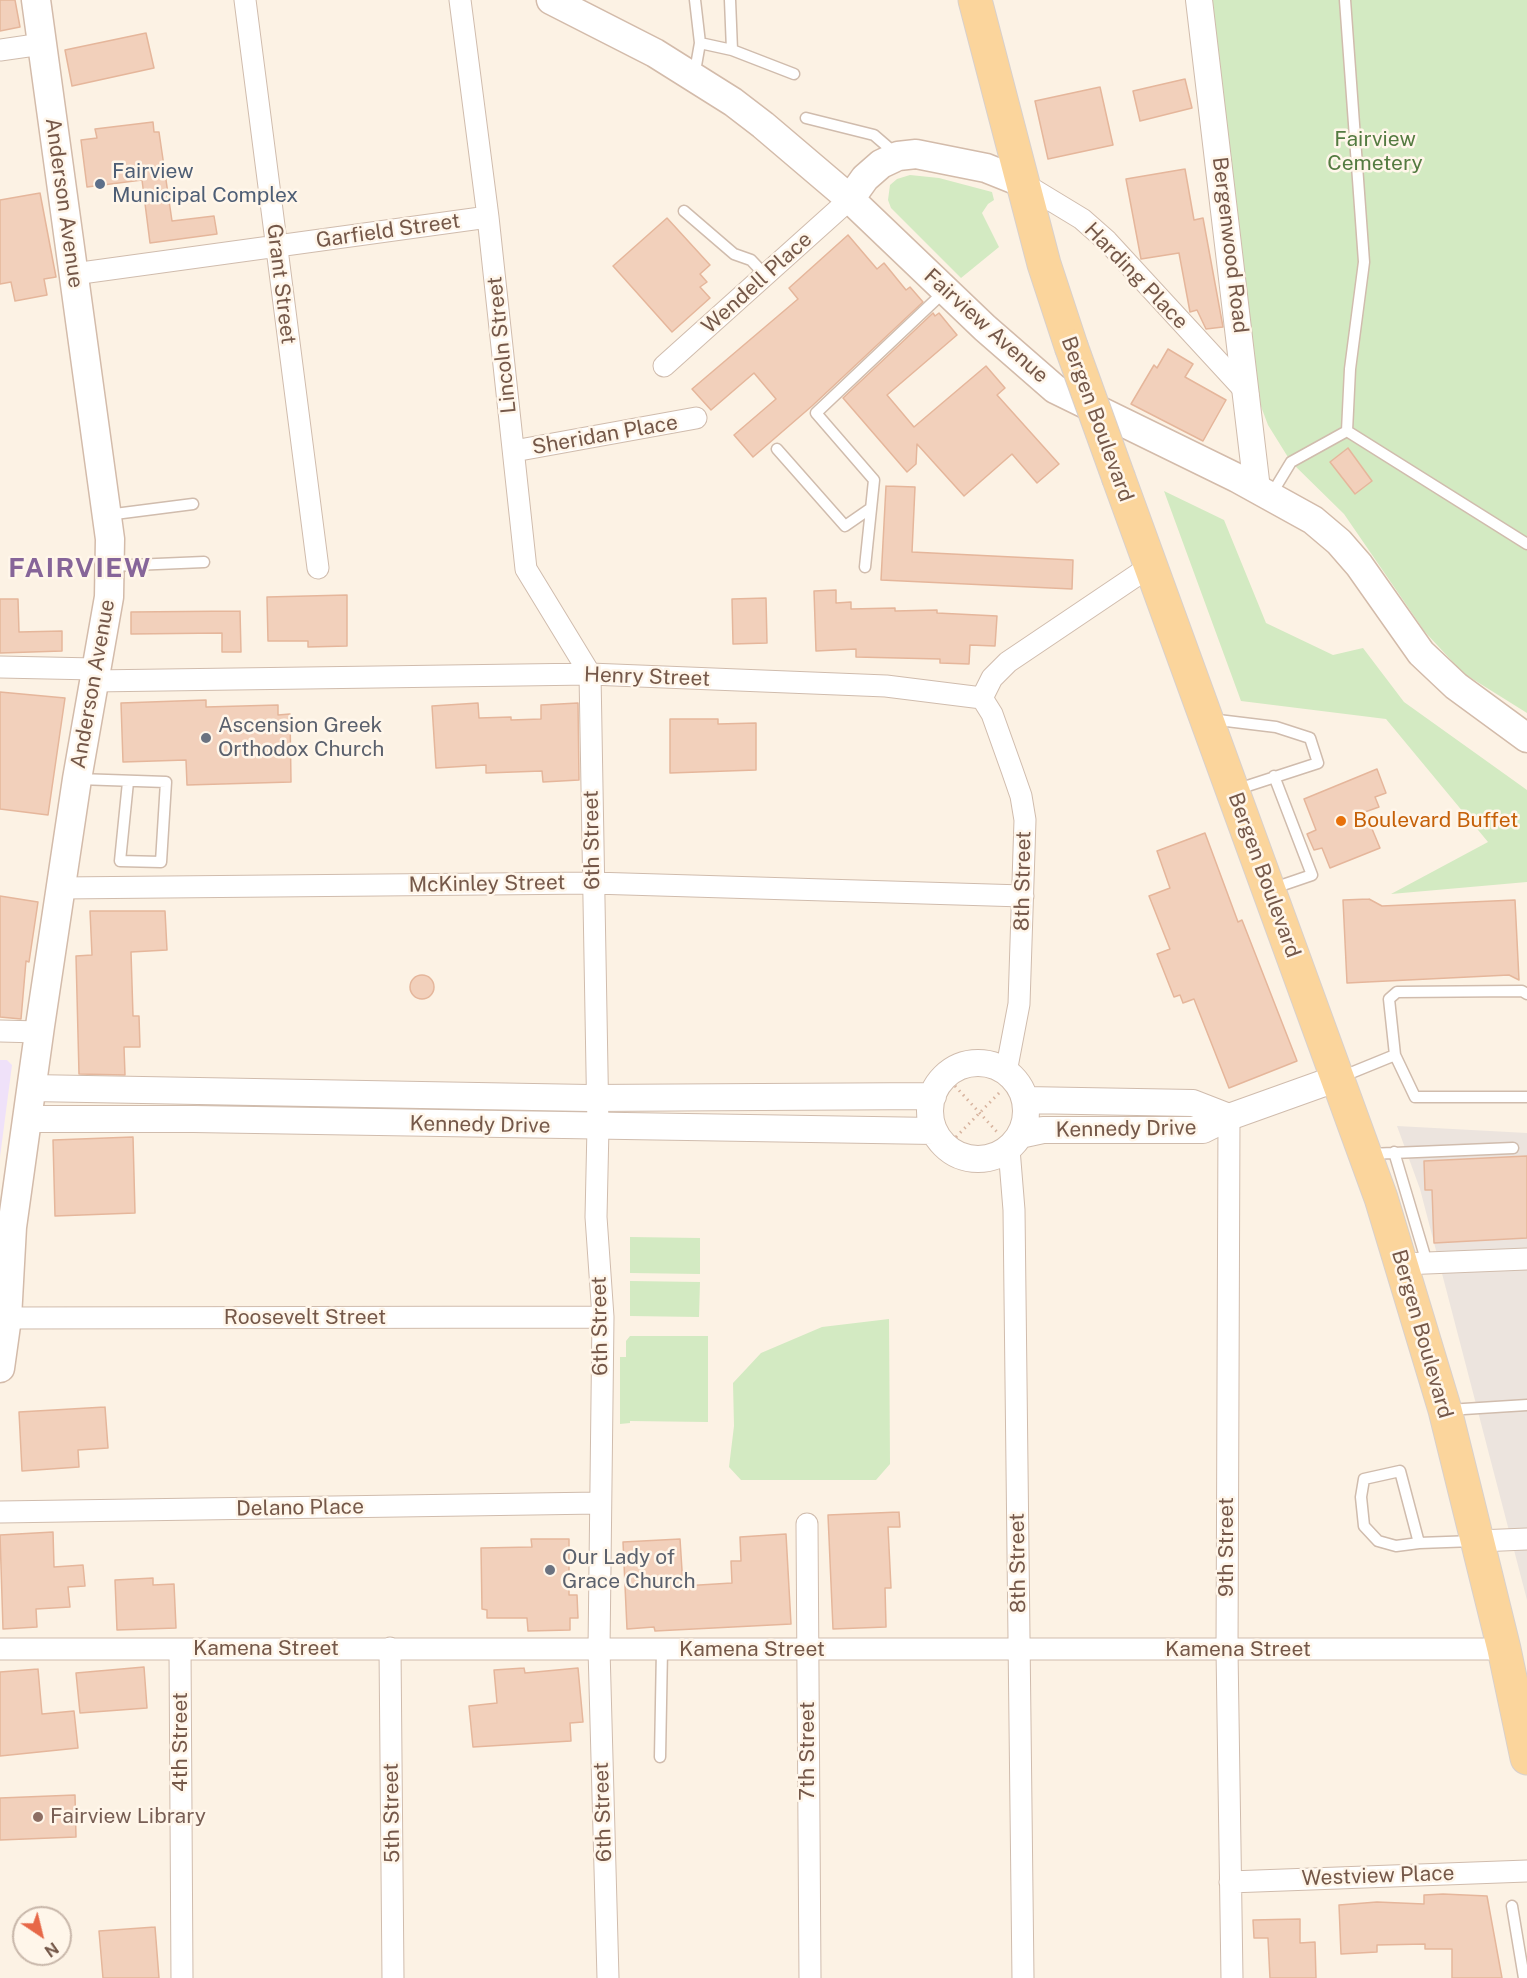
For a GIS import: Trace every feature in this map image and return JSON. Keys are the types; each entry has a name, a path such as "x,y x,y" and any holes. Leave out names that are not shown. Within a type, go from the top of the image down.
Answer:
{"main road":[{"name":"Anderson Avenue","path":"0,1368 7,1318 12,1227 31,1088 77,779 109,597 110,566 107,515 36,0"},
{"name":"Fairview Avenue","path":"551,0 655,53 764,126 850,199 945,291 1055,389 1264,493 1313,520 1340,542 1359,565 1421,653 1456,686 1527,738"},
{"name":"Bergen Boulevard","path":"975,0 1021,182 1071,346 1338,1078 1380,1153 1414,1263 1445,1410 1504,1649 1527,1758"},
{"name":"Harding Place","path":"898,156 916,154 986,168 1021,182"},
{"path":"850,199 865,178 881,164 898,156"}],"street":[{"name":"Grant Street","path":"244,0 318,568"},
{"name":"Lincoln Street","path":"460,0 488,217 526,569 590,674"},
{"name":"Bergenwood Road","path":"1199,0 1248,394 1264,493"},
{"path":"0,50 42,44"},
{"name":"Harding Place","path":"1021,182 1082,219 1107,241 1248,394"},
{"name":"Wendell Place","path":"664,366 850,199"},
{"name":"Garfield Street","path":"74,274 488,217"},
{"name":"Sheridan Place","path":"514,451 696,418"},
{"path":"982,698 992,678 1008,662 1152,565"},
{"name":"Henry Street","path":"0,668 94,675 590,674 886,687 982,698"},
{"name":"6th Street","path":"590,674 598,1127 596,1217 603,1317 599,1649 608,1978"},
{"name":"8th Street","path":"982,698 992,714 1021,796 1025,820 1019,1004 1012,1086"},
{"name":"McKinley Street","path":"60,888 593,883 1023,896"},
{"path":"0,1031 39,1032"},
{"name":"Kennedy Drive","path":"31,1088 596,1098 944,1091 947,1076 955,1069 972,1064 990,1065 1012,1086 1193,1103 1229,1117"},
{"name":"Kennedy Drive","path":"27,1119 312,1121 944,1134 944,1145 959,1156 976,1160 994,1157 1011,1141 1043,1130 1203,1130 1229,1117 1338,1078"},
{"path":"1011,1141 1026,1118 1012,1086"},
{"path":"177,1090 178,1119"},
{"path":"944,1091 930,1114 944,1134"},
{"path":"310,1093 312,1121"},
{"path":"434,1095 434,1124"},
{"name":"9th Street","path":"1229,1117 1227,1650 1232,1978"},
{"name":"8th Street","path":"1011,1141 1014,1210 1023,1978"},
{"path":"1414,1263 1527,1259"},
{"name":"Roosevelt Street","path":"7,1318 603,1317"},
{"name":"Delano Place","path":"0,1512 599,1503"},
{"name":"7th Street","path":"807,1524 810,1978"},
{"path":"1478,1541 1527,1539"},
{"name":"5th Street","path":"390,1648 393,1978"},
{"name":"Kamena Street","path":"0,1649 1504,1649"},
{"name":"4th Street","path":"180,1649 182,1978"},
{"name":"Westview Place","path":"1230,1882 1527,1871"}],"lane":[{"path":"694,77 700,43 695,0"},
{"path":"730,0 732,50"},
{"path":"1345,0 1364,262 1350,369 1347,431"},
{"path":"700,43 732,50 794,74"},
{"path":"806,118 874,135 898,156"},
{"path":"684,211 734,254 751,260 766,276"},
{"path":"865,567 874,480 816,413 945,291"},
{"path":"1264,493 1291,462 1347,431"},
{"path":"1347,431 1527,544"},
{"path":"777,449 845,526 871,508"},
{"path":"107,515 193,504"},
{"path":"110,566 204,562"},
{"path":"1207,719 1276,727 1310,738 1318,763 1233,791"},
{"path":"1270,890 1312,875 1274,776"},
{"path":"77,779 166,782 161,862 120,861 128,782"},
{"path":"1527,994 1522,991 1397,992 1389,999 1395,1055 1415,1097 1527,1097"},
{"path":"1338,1078 1395,1055"},
{"path":"1380,1153 1513,1148"},
{"path":"1445,1410 1527,1405"},
{"path":"1419,1542 1400,1471 1364,1479 1361,1497 1364,1526 1378,1541 1396,1546 1419,1542 1478,1541"},
{"path":"660,1757 663,1649"},
{"path":"1512,1906 1524,1960 1524,1978"}],"path":[{"path":"944,1134 980,1114 1012,1086"},
{"path":"944,1091 980,1114 1011,1141"}],"shaded area":[{"path":"0,1060 7,1060 12,1065 0,1157"},
{"path":"1397,1126 1527,1133 1527,1600 1420,1189"}],"green space":[{"name":"Fairview Cemetery","path":"1206,0 1527,0 1527,713 1463,673 1425,632 1344,514 1291,462 1268,425 1248,372"},
{"path":"910,175 939,178 992,192 994,200 982,213 999,247 961,278 891,208 888,200 890,185 897,179"},
{"path":"1164,491 1224,520 1266,623 1333,655 1363,648 1404,702 1527,790 1527,882 1391,894 1488,842 1386,719 1241,701"},
{"path":"630,1237 700,1238 700,1274 630,1273"},
{"path":"630,1281 700,1282 699,1317 630,1316"},
{"path":"889,1319 890,1464 876,1480 741,1480 729,1467 734,1426 733,1383 761,1353 822,1327"},
{"path":"630,1336 708,1336 708,1422 630,1421 630,1423 620,1424 620,1357 626,1357 626,1341"}],"building":[{"path":"0,0 15,0 20,27 0,31"},
{"path":"146,33 154,68 72,86 65,50"},
{"path":"1185,79 1192,108 1140,121 1133,91"},
{"path":"1100,87 1113,145 1048,159 1035,101"},
{"name":"Fairview Municipal Complex","path":"153,122 154,132 159,132 172,221 214,216 217,234 150,243 142,180 87,187 81,140 97,138 95,129"},
{"path":"1185,169 1194,220 1203,218 1223,327 1206,329 1197,310 1190,312 1179,253 1141,259 1126,179"},
{"path":"40,193 56,277 44,279 47,295 15,301 11,282 0,284 0,200"},
{"path":"667,218 710,265 700,274 707,282 700,287 710,298 672,332 613,266"},
{"path":"848,235 877,269 884,263 906,290 910,287 923,302 812,406 753,457 734,435 776,399 754,373 711,410 692,389 798,299 789,288"},
{"path":"933,313 935,316 939,313 957,335 887,395 914,427 986,366 1005,388 997,395 1059,464 1037,483 1012,454 964,496 917,444 916,464 907,472 843,398"},
{"path":"1168,349 1193,364 1185,377 1226,400 1203,441 1131,404 1154,365 1157,368"},
{"path":"1348,448 1372,481 1355,494 1330,462"},
{"path":"886,486 915,487 912,552 1073,560 1072,589 881,580"},
{"path":"836,590 836,603 851,602 851,609 937,610 937,613 997,616 995,646 970,645 969,664 940,663 940,659 856,657 856,649 816,651 814,591"},
{"path":"347,595 347,646 308,647 308,641 268,641 267,597"},
{"path":"766,598 767,643 733,644 732,599"},
{"path":"0,599 18,599 19,632 62,631 62,651 0,653"},
{"path":"240,611 241,652 222,652 222,633 131,634 131,612"},
{"path":"0,692 65,698 48,815 0,809"},
{"name":"Ascension Greek Orthodox Church","path":"206,700 206,707 278,705 278,715 290,714 291,782 187,785 186,760 123,762 121,703"},
{"path":"478,703 479,718 511,717 511,720 541,719 541,705 578,703 579,780 543,782 542,771 486,773 486,765 436,768 432,706"},
{"path":"670,719 718,719 718,724 756,723 756,770 670,773"},
{"name":"Boulevard Buffet","path":"1377,769 1386,793 1375,797 1379,807 1365,812 1380,848 1330,868 1322,848 1314,850 1307,834 1316,830 1304,799"},
{"path":"1205,833 1238,922 1242,920 1297,1061 1229,1088 1194,999 1183,1003 1180,995 1174,997 1157,954 1170,949 1149,896 1170,888 1157,851"},
{"path":"0,896 38,902 29,962 26,961 21,1019 0,1017"},
{"path":"1369,899 1382,906 1515,900 1519,980 1509,975 1347,983 1343,900"},
{"path":"90,911 165,911 167,950 131,952 133,1016 139,1016 140,1047 124,1047 125,1075 79,1074 76,956 92,955"},
{"path":"422,975 431,978 434,987 431,996 422,999 413,996 410,987 413,978"},
{"path":"133,1137 135,1213 55,1216 53,1140"},
{"path":"1527,1156 1527,1238 1434,1243 1432,1190 1425,1190 1424,1161"},
{"path":"105,1407 108,1448 78,1450 79,1467 22,1471 19,1412"},
{"path":"899,1512 900,1527 888,1527 891,1588 885,1588 886,1627 833,1629 828,1515"},
{"path":"53,1532 54,1567 83,1565 85,1586 68,1587 70,1607 36,1609 37,1627 3,1629 0,1535"},
{"path":"786,1534 791,1624 655,1631 654,1627 627,1629 623,1542 680,1539 683,1586 732,1583 731,1561 741,1561 740,1537"},
{"name":"Our Lady of Grace Church","path":"531,1539 569,1539 569,1595 577,1595 578,1618 570,1618 570,1630 528,1631 527,1618 487,1618 487,1610 482,1609 481,1548 532,1547"},
{"path":"153,1578 153,1585 174,1584 176,1628 117,1630 115,1580"},
{"path":"144,1667 147,1708 80,1713 76,1673"},
{"path":"524,1668 525,1673 578,1668 583,1722 570,1723 571,1741 473,1747 469,1706 497,1703 494,1670"},
{"path":"38,1669 42,1714 74,1711 78,1748 0,1756 0,1672"},
{"name":"Fairview Library","path":"75,1795 76,1837 0,1840 0,1798"},
{"path":"1424,1895 1487,1896 1502,1978 1452,1978 1452,1949 1425,1949 1425,1944 1377,1945 1377,1952 1341,1954 1339,1905 1377,1902 1424,1904"},
{"path":"1300,1919 1300,1943 1315,1942 1316,1978 1270,1978 1268,1938 1254,1938 1253,1920"},
{"path":"155,1927 159,1978 103,1978 99,1931"}],"place":[{"name":"Fairview Municipal Complex","path":"100,184"},
{"name":"Ascension Greek Orthodox Church","path":"206,738"},
{"name":"Boulevard Buffet","path":"1341,821"},
{"name":"Our Lady of Grace Church","path":"550,1570"},
{"name":"Fairview Library","path":"38,1817"}],"district":[{"name":"FAIRVIEW","path":"80,569"}]}
